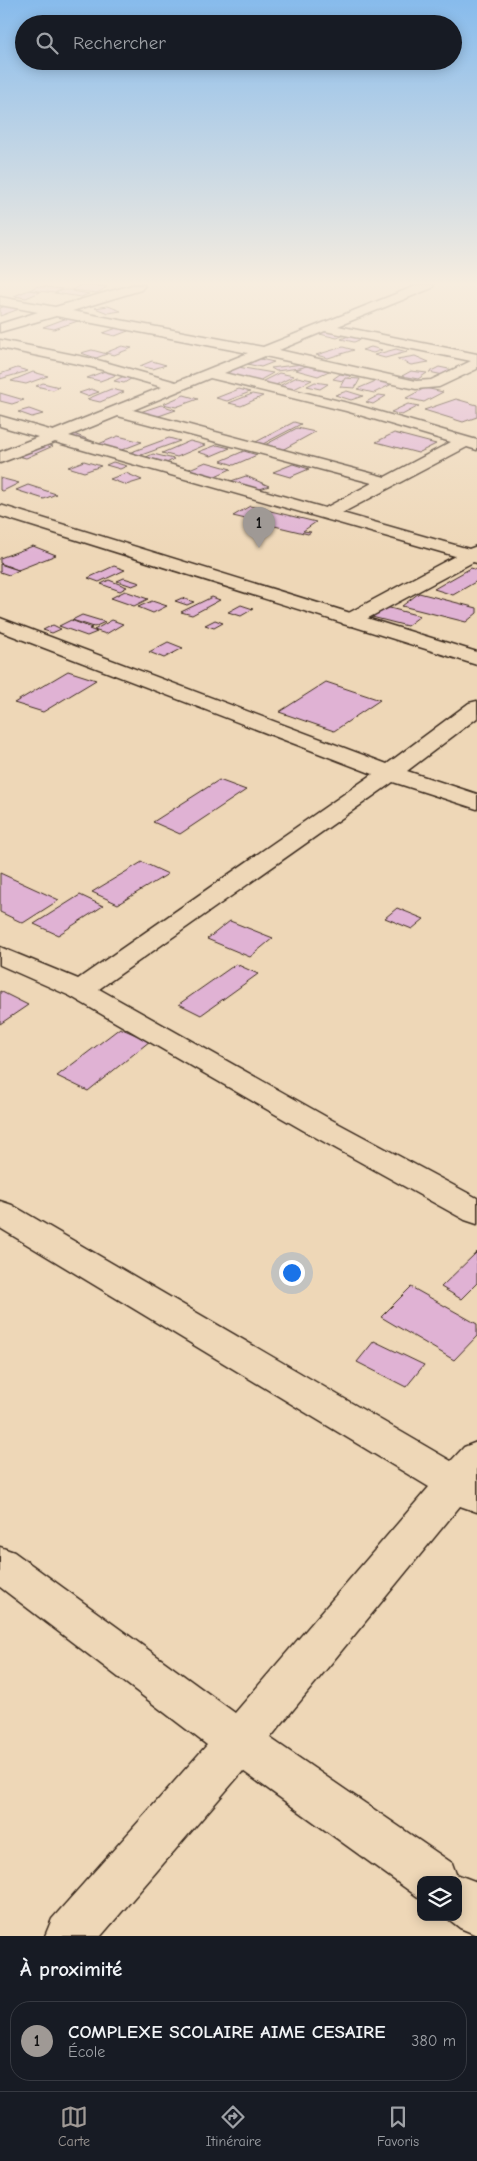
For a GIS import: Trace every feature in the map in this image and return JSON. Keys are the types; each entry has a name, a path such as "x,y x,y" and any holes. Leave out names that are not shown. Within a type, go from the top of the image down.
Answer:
{"street":[{"path":"137,375 175,386"},
{"path":"0,458 119,411 201,375"},
{"path":"217,375 351,408 471,443"},
{"path":"372,375 416,385 434,384 453,375"},
{"path":"119,411 386,482"},
{"path":"0,421 475,555"},
{"path":"327,514 386,482 471,443"},
{"path":"0,510 477,659"},
{"path":"350,620 475,555"},
{"path":"0,624 390,773 477,802"},
{"path":"80,990 390,773 477,708"},
{"path":"0,955 80,990 319,1126 477,1212"},
{"path":"0,1214 470,1479 69,1936"},
{"path":"0,1564 239,1742 429,1876"},
{"path":"462,1900 477,1911"}],"building":[{"path":"0,375 13,375 0,379"},
{"path":"25,375 48,376 26,384 11,381"},
{"path":"94,375 115,375 100,381 87,378"},
{"path":"125,375 136,376 124,383 114,381"},
{"path":"209,375 269,375 255,383"},
{"path":"274,375 294,376 276,385 261,382"},
{"path":"338,375 351,376 343,381 333,379"},
{"path":"403,375 423,375 418,379"},
{"path":"297,377 312,380 290,391 275,388"},
{"path":"345,378 360,379 355,388 340,387"},
{"path":"378,380 394,383 374,393 357,389"},
{"path":"315,382 328,384 320,389 307,386"},
{"path":"43,383 59,387 53,390 36,386"},
{"path":"425,388 443,392 424,402 406,398"},
{"path":"91,389 99,392 87,396 79,393"},
{"path":"111,389 124,392 100,402 87,399"},
{"path":"239,389 250,392 227,401 216,398"},
{"path":"347,391 363,396 351,400 335,395"},
{"path":"0,393 24,400 12,404 0,401"},
{"path":"252,394 263,396 241,406 229,403"},
{"path":"184,395 198,399 176,407 163,404"},
{"path":"379,395 386,396 373,404 366,402"},
{"path":"456,399 477,405 477,417 463,422 424,410"},
{"path":"408,404 419,406 402,415 391,412"},
{"path":"161,405 176,410 153,418 137,413"},
{"path":"29,409 43,414 32,417 18,412"},
{"path":"294,422 301,424 261,445 254,443"},
{"path":"297,428 315,432 282,450 263,446"},
{"path":"71,433 95,442 84,445 60,436"},
{"path":"394,433 436,444 418,453 376,442"},
{"path":"118,436 142,442 119,451 96,445"},
{"path":"169,438 180,441 136,457 126,454"},
{"path":"190,441 205,445 177,457 162,453"},
{"path":"42,443 53,446 26,458 14,455"},
{"path":"217,445 230,448 211,456 198,452"},
{"path":"244,451 257,455 234,465 221,461"},
{"path":"153,454 174,459 163,465 142,459"},
{"path":"84,461 101,466 84,472 68,467"},
{"path":"113,462 127,466 120,469 106,465"},
{"path":"206,462 231,469 213,477 187,470"},
{"path":"293,464 309,469 290,477 273,472"},
{"path":"126,473 142,480 126,485 110,479"},
{"path":"246,476 269,486 248,493 225,483"},
{"path":"0,478 19,483 3,491 0,490"},
{"path":"28,485 56,494 44,499 16,490"},
{"path":"250,506 316,522 303,531 311,532 308,534 233,516"},
{"path":"33,546 56,555 18,570 0,563 0,558"},
{"path":"0,564 19,570 9,575 0,572"},
{"path":"114,566 125,570 99,582 88,578"},
{"path":"471,568 477,570 477,581 453,595 434,589"},
{"path":"124,578 140,583 132,586 117,581"},
{"path":"109,580 127,587 120,591 101,584"},
{"path":"125,591 148,599 134,606 111,598"},
{"path":"419,593 477,608 477,613 466,622 402,606"},
{"path":"212,597 220,600 192,615 181,612"},
{"path":"182,598 194,602 187,605 175,601"},
{"path":"152,601 167,606 153,613 138,607"},
{"path":"241,605 253,609 241,616 228,612"},
{"path":"386,607 420,616 407,626 372,617"},
{"path":"82,615 105,622 94,627 72,620"},
{"path":"71,620 92,628 89,629 97,632 87,636 59,626"},
{"path":"112,620 123,624 106,634 94,630"},
{"path":"215,620 223,623 214,628 205,625"},
{"path":"53,625 61,629 52,633 43,630"},
{"path":"168,642 183,648 164,658 149,652"},
{"path":"68,671 96,680 43,712 14,703"},
{"path":"326,682 380,700 334,731 279,712"},
{"path":"219,780 246,790 180,834 153,822"},
{"path":"142,862 168,874 118,904 92,892"},
{"path":"0,873 59,900 23,923 0,912"},
{"path":"80,895 103,906 58,935 34,924"},
{"path":"397,908 424,919 412,929 385,918"},
{"path":"230,921 273,938 250,957 207,939"},
{"path":"236,964 258,974 201,1015 179,1004"},
{"path":"0,991 28,1005 0,1024"},
{"path":"120,1028 150,1041 88,1091 57,1076"},
{"path":"477,1252 477,1283 461,1299 441,1287"},
{"path":"411,1287 477,1324 477,1336 454,1360 381,1317"},
{"path":"374,1341 424,1365 406,1387 357,1362"}],"place":[{"name":"COMPLEXE SCOLAIRE AIME CESAIRE","path":"259,548"}]}
